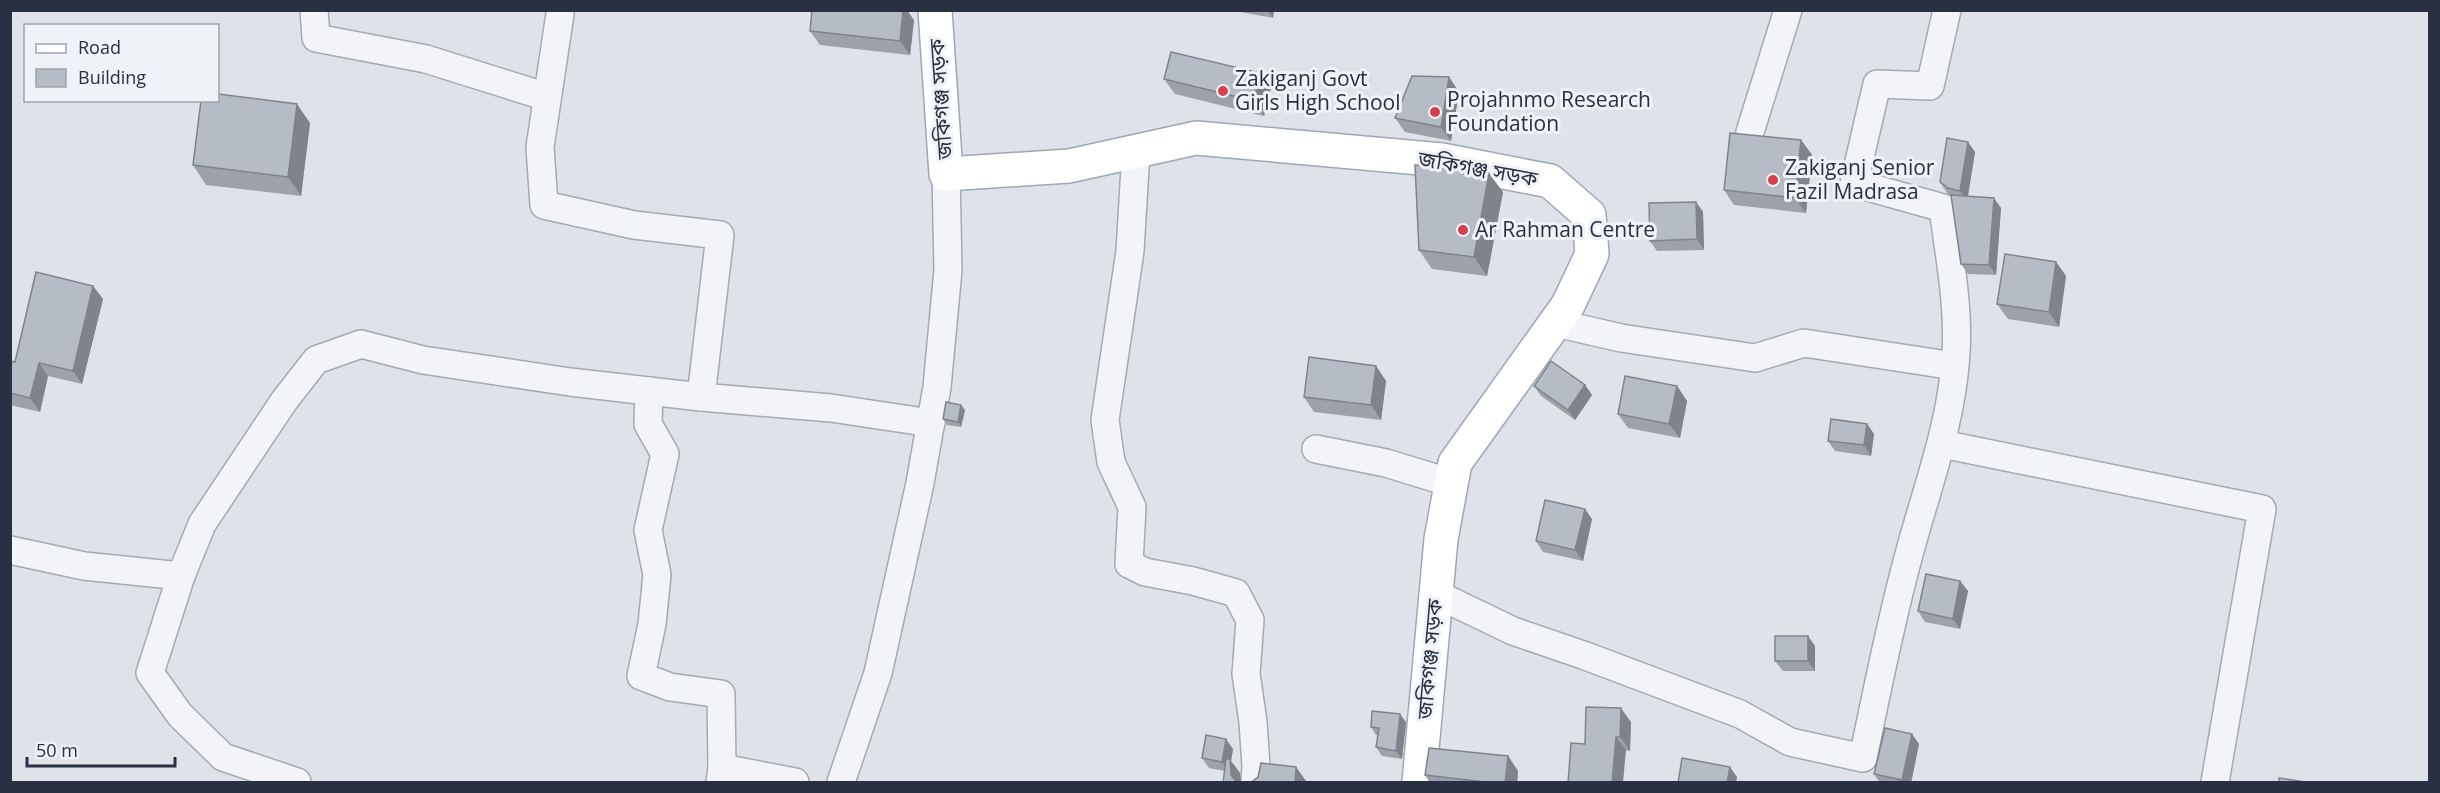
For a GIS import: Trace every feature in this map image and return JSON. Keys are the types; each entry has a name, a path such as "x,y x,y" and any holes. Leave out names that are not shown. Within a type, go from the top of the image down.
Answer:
{"main road":[{"name":"জকিগঞ্জ সড়ক","path":"935,10 946,174 1069,166 1196,138 1442,160 1550,181 1589,215 1592,254 1568,305 1455,463 1441,539 1419,783"}],"street":[{"path":"314,10 316,38 426,59 547,97"},
{"path":"1750,132 1788,10"},
{"path":"1436,594 1513,632 1583,655 1740,714 1790,742 1863,758 1906,567 1942,444 1956,353 1953,293 1943,207 1854,183 1877,84 1930,86 1947,10"},
{"path":"560,14 540,147 544,205 634,225 720,235 701,397"},
{"path":"1136,152 1130,251 1105,420 1111,462 1132,507 1129,564 1145,572 1193,581 1236,593 1250,620 1246,674 1254,733 1255,783"},
{"path":"841,783 878,673 931,423 937,387 948,270 946,174"},
{"path":"1556,323 1621,338 1755,358 1804,343 1954,366"},
{"path":"297,783 223,757 180,715 150,673 181,576 202,525 284,401 316,360 361,344 423,360 570,382 701,397 831,408 931,423"},
{"path":"649,391 648,424 665,454 648,530 657,575 652,624 641,676 670,687 721,694 721,775 795,783"},
{"path":"1942,444 2262,509 2216,783"},
{"path":"1316,449 1386,463 1451,483"},
{"path":"10,550 84,566 181,576"}],"building":[{"path":"812,10 903,10 900,41 810,31"},
{"path":"1171,52 1260,73 1254,101 1164,79"},
{"path":"1412,76 1449,77 1441,127 1395,118"},
{"path":"219,94 297,104 288,177 193,165 201,102 219,102"},
{"name":"Zakiganj Senior Fazil Madrasa","path":"1730,133 1801,140 1795,198 1724,190"},
{"path":"1947,138 1968,142 1960,191 1948,188 1940,182"},
{"name":"Ar Rahman Centre","path":"1415,165 1489,173 1474,257 1419,250"},
{"path":"1951,195 1994,198 1989,265 1961,264"},
{"path":"1696,202 1697,239 1650,241 1649,203"},
{"path":"2005,254 2056,262 2049,312 1997,304"},
{"path":"36,272 93,286 73,371 39,363 30,398 10,393 10,361 15,362"},
{"path":"1309,357 1376,366 1371,405 1304,397"},
{"path":"1551,361 1585,385 1568,410 1534,386"},
{"path":"1625,376 1677,386 1669,424 1618,414"},
{"path":"946,402 961,405 958,422 943,419"},
{"path":"1831,419 1867,424 1864,445 1828,441"},
{"path":"1545,500 1585,509 1575,550 1536,541"},
{"path":"1926,574 1960,581 1953,619 1918,611"},
{"path":"1775,636 1808,636 1808,661 1775,661"},
{"path":"1586,707 1621,708 1620,737 1616,737 1612,783 1568,783 1571,743 1585,744"},
{"path":"1372,711 1400,714 1396,751 1376,747 1379,728 1371,727"},
{"path":"1885,728 1912,734 1902,780 1874,774"},
{"path":"1206,735 1226,739 1222,762 1202,758"},
{"path":"1429,748 1508,756 1505,783 1425,775"},
{"path":"1682,758 1730,767 1727,783 1678,783"},
{"path":"1226,759 1230,759 1231,775 1241,783 1223,783"},
{"path":"1261,763 1296,767 1295,783 1250,783 1258,777"},
{"path":"2279,778 2312,783 2279,783"}],"place":[{"name":"Zakiganj Govt Girls High School","path":"1223,91"},
{"name":"Projahnmo Research Foundation","path":"1435,112"},
{"name":"Zakiganj Senior Fazil Madrasa","path":"1773,180"},
{"name":"Ar Rahman Centre","path":"1463,230"}]}
